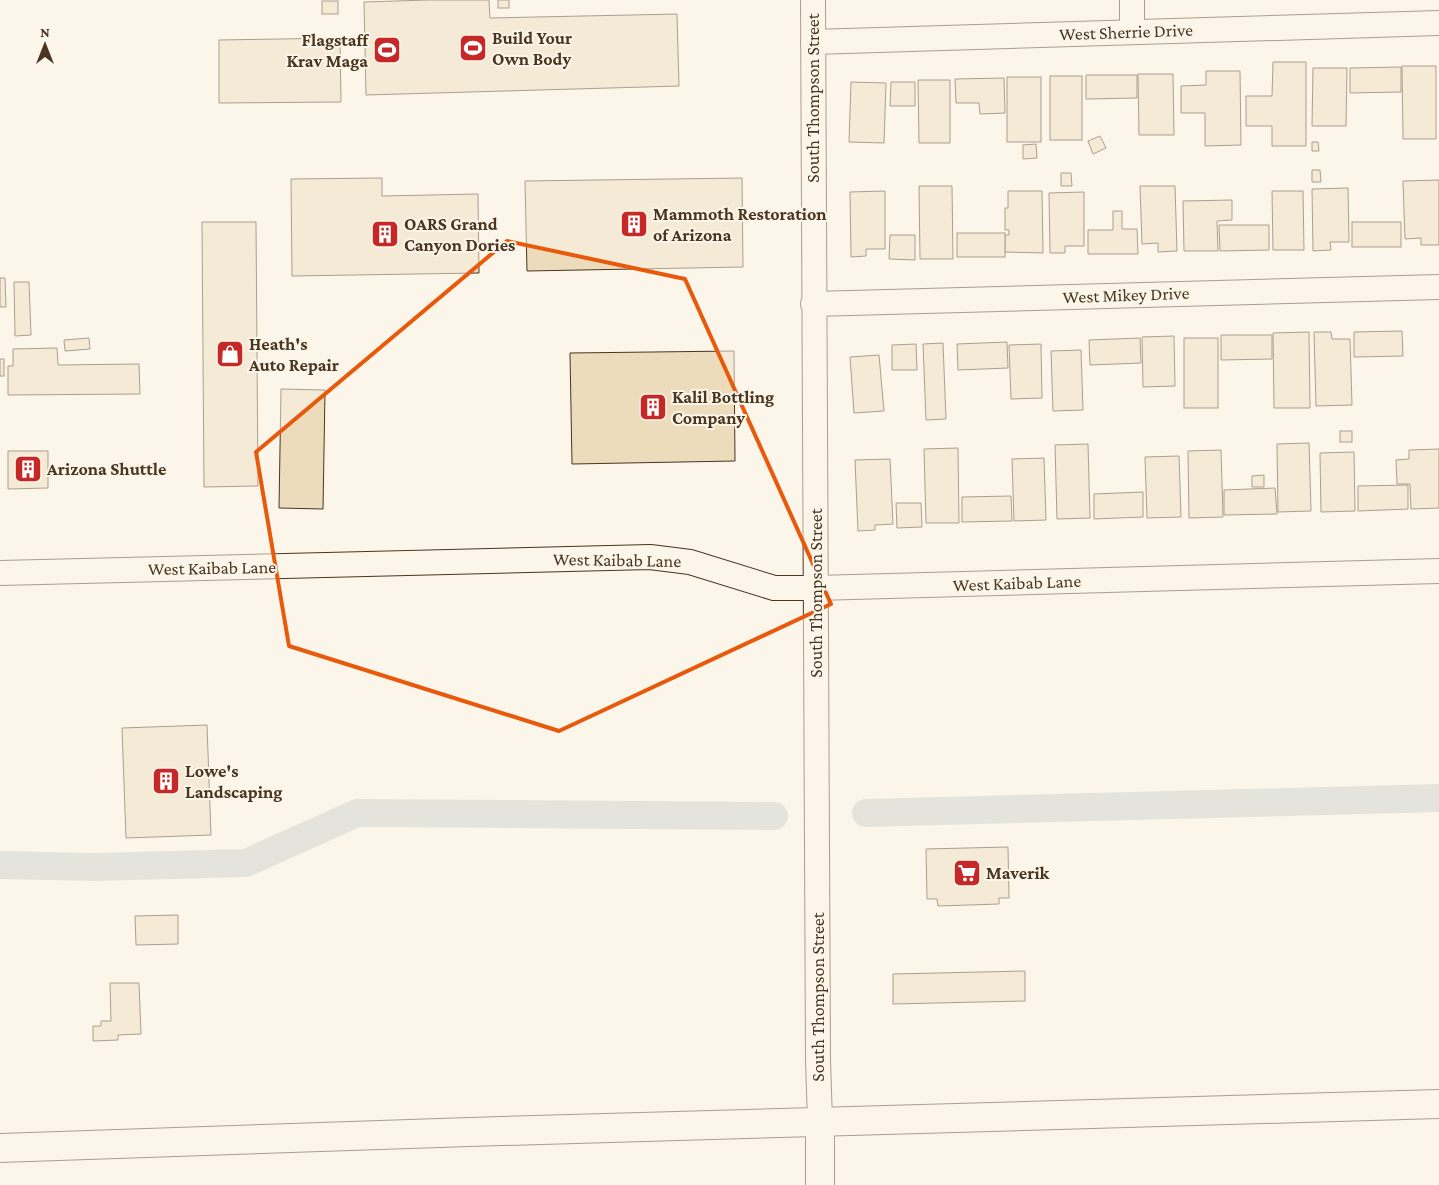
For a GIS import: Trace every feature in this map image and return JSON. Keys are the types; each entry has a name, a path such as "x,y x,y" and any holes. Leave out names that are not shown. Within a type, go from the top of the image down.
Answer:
{"main road":[{"path":"0,1148 469,1132 1439,1104"},
{"name":"South Thompson Street","path":"820,1122 820,1185"}],"street":[{"name":"South Thompson Street","path":"812,0 818,1060 820,1122"},
{"path":"1132,0 1132,32"},
{"name":"West Sherrie Drive","path":"813,42 1439,23"},
{"name":"West Mikey Drive","path":"814,304 1439,287"},
{"name":"West Kaibab Lane","path":"0,573 634,557 690,562 774,588 816,588 1439,571"}],"highlighted area":[{"path":"507,241 685,279 831,604 559,731 289,646 256,452"}],"building":[{"path":"489,0 490,18 677,14 679,86 366,95 364,2"},
{"path":"498,0 509,0 509,8 498,8"},
{"path":"322,1 338,1 338,14 322,14"},
{"path":"340,38 341,102 219,103 219,40"},
{"path":"1273,62 1306,62 1306,146 1272,146 1272,126 1246,126 1246,96 1272,96"},
{"path":"1402,66 1436,66 1436,139 1403,139"},
{"path":"1401,67 1401,92 1350,93 1350,68"},
{"path":"1313,68 1347,68 1346,126 1312,126"},
{"path":"1206,71 1240,71 1241,145 1205,146 1205,113 1181,113 1181,86 1206,85"},
{"path":"1138,74 1173,74 1174,135 1139,135"},
{"path":"1086,75 1137,75 1137,98 1086,99"},
{"path":"1050,76 1082,76 1082,140 1050,140"},
{"path":"1007,77 1041,77 1041,142 1007,142"},
{"path":"1004,78 1005,113 980,114 979,103 956,103 955,79"},
{"path":"918,80 950,80 950,143 919,143"},
{"path":"851,82 886,83 884,143 849,142"},
{"path":"891,82 915,82 915,106 890,106"},
{"path":"1100,136 1106,148 1093,154 1088,141"},
{"path":"1312,142 1318,142 1319,151 1312,151"},
{"path":"1036,144 1037,158 1023,159 1023,145"},
{"path":"1312,170 1320,170 1321,182 1312,182"},
{"path":"1061,173 1071,173 1072,186 1061,186"},
{"name":"OARS Grand Canyon Dories","path":"382,178 382,196 478,194 479,273 292,276 291,179"},
{"name":"Mammoth Restoration of Arizona","path":"742,178 743,267 527,271 525,181"},
{"path":"1439,180 1439,245 1421,245 1421,238 1405,239 1403,181"},
{"path":"919,186 952,186 953,259 920,259"},
{"path":"1140,186 1175,186 1177,251 1158,252 1158,243 1142,244"},
{"path":"1348,188 1349,242 1330,242 1331,250 1313,251 1312,189"},
{"path":"885,191 885,249 866,249 866,256 851,257 850,192"},
{"path":"1008,191 1042,191 1043,253 1005,252 1005,235 1009,235 1009,230 1005,230 1005,208 1008,208"},
{"path":"1272,191 1303,191 1304,250 1273,250"},
{"path":"1084,192 1084,246 1065,246 1065,253 1050,253 1049,193"},
{"path":"1232,200 1232,220 1217,221 1218,251 1184,251 1183,201"},
{"path":"1113,211 1122,211 1122,229 1137,229 1138,254 1088,254 1088,230 1113,230"},
{"name":"Heath's Auto Repair","path":"202,222 256,222 258,486 204,487"},
{"path":"1352,222 1401,222 1401,247 1352,247"},
{"path":"1219,225 1269,225 1269,250 1220,251"},
{"path":"957,233 1005,233 1005,257 957,257"},
{"path":"890,235 915,235 915,260 889,259"},
{"path":"0,278 5,278 6,307 0,307"},
{"path":"14,282 29,282 31,335 15,336"},
{"path":"1402,331 1403,356 1354,357 1354,332"},
{"path":"1309,332 1310,408 1274,408 1273,333"},
{"path":"1314,332 1331,332 1332,339 1350,339 1352,405 1316,406"},
{"path":"1221,335 1272,335 1272,359 1221,360"},
{"path":"1174,336 1175,386 1143,387 1142,337"},
{"path":"89,338 90,349 65,351 64,340"},
{"path":"1140,338 1141,363 1090,365 1089,340"},
{"path":"1184,338 1218,338 1218,408 1184,408"},
{"path":"1007,342 1008,368 958,370 957,344"},
{"path":"943,343 946,419 926,420 923,344"},
{"path":"916,344 917,370 892,370 892,345"},
{"path":"1041,344 1042,398 1011,399 1009,345"},
{"path":"57,348 58,365 139,364 140,394 8,395 8,366 13,366 13,349"},
{"path":"1081,350 1083,410 1053,411 1051,351"},
{"name":"Kalil Bottling Company","path":"734,351 735,461 572,464 570,353"},
{"path":"879,355 884,411 854,413 850,357"},
{"path":"0,359 4,359 4,376 0,376"},
{"path":"281,389 325,390 323,509 279,508"},
{"path":"1340,431 1352,431 1352,442 1340,442"},
{"path":"1309,443 1311,511 1278,512 1277,444"},
{"path":"1088,444 1090,518 1057,519 1055,445"},
{"path":"958,448 959,523 926,523 924,449"},
{"path":"1439,449 1439,508 1411,509 1410,484 1397,484 1396,460 1409,459 1409,450"},
{"path":"1221,450 1223,517 1189,518 1188,451"},
{"name":"Arizona Shuttle","path":"8,451 48,451 48,488 8,489"},
{"path":"1354,452 1355,511 1321,512 1320,453"},
{"path":"1179,456 1181,517 1147,518 1145,457"},
{"path":"1044,458 1046,520 1014,521 1012,459"},
{"path":"890,459 893,524 875,525 875,530 858,531 855,460"},
{"path":"1264,475 1264,487 1252,487 1252,476"},
{"path":"1408,485 1408,509 1358,511 1358,486"},
{"path":"1275,488 1277,514 1224,515 1224,490"},
{"path":"1143,492 1143,517 1094,519 1094,494"},
{"path":"1011,496 1012,521 962,522 962,497"},
{"path":"896,503 921,503 922,527 897,528"},
{"name":"Lowe's Landscaping","path":"207,725 211,835 126,838 122,728"},
{"name":"Maverik","path":"1008,847 1009,898 999,898 999,904 938,906 937,899 927,899 926,849"},
{"path":"178,915 178,944 136,945 135,916"},
{"path":"1025,971 1025,1001 893,1004 893,974"},
{"path":"110,983 139,983 141,1034 118,1035 118,1040 93,1041 93,1026 101,1026 101,1021 111,1021"}],"waterway":[{"path":"866,813 1439,798"},
{"path":"0,865 95,867 246,863 357,813 774,816"}],"place":[{"name":"Build Your Own Body","path":"473,48"},
{"name":"Flagstaff Krav Maga","path":"387,50"},
{"name":"Mammoth Restoration of Arizona","path":"634,224"},
{"name":"OARS Grand Canyon Dories","path":"385,234"},
{"name":"Heath's Auto Repair","path":"230,354"},
{"name":"Kalil Bottling Company","path":"653,407"},
{"name":"Arizona Shuttle","path":"28,469"},
{"name":"Lowe's Landscaping","path":"166,781"},
{"name":"Maverik","path":"967,873"}]}
